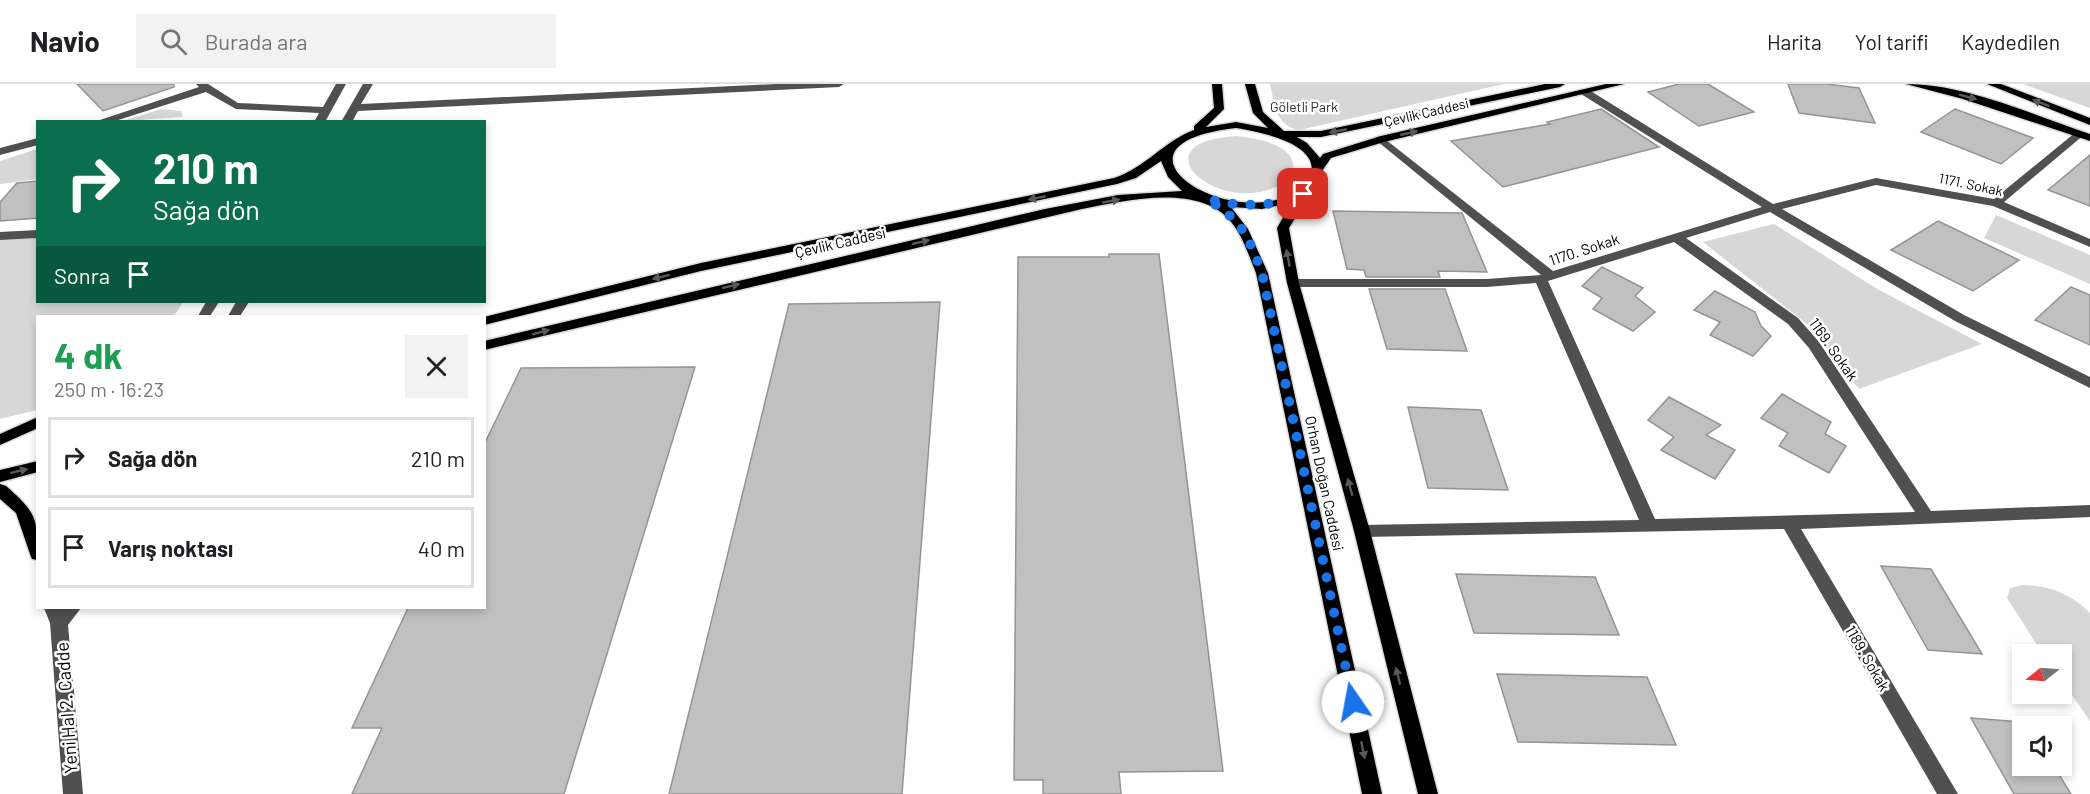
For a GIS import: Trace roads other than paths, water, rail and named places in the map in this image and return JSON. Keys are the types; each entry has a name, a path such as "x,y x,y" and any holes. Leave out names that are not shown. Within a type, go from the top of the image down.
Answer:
{"main road":[{"name":"Çevlik Caddesi","path":"486,321 701,267 1117,181 1132,176 1169,151 1178,140 1194,132 1219,109 1217,84"},
{"path":"1250,84 1258,113 1281,134"},
{"name":"Çevlik Caddesi","path":"1281,134 1321,134 1560,84"},
{"name":"Çevlik Caddesi","path":"1318,169 1327,156 1381,139 1620,84"},
{"path":"1911,84 1966,96 2085,136"},
{"path":"1992,84 2090,122"},
{"path":"1194,132 1236,125 1281,134 1299,143 1312,155 1318,169"},
{"path":"1169,151 1167,163 1172,176 1186,189 1207,199 1232,205 1259,206 1284,202 1303,194"},
{"name":"Orhan Doğan Caddesi","path":"1318,169 1315,182 1303,194 1283,228 1293,283 1362,531 1428,794"},
{"name":"Çevlik Caddesi","path":"486,346 830,263 1092,204 1162,194 1207,199"},
{"name":"Orhan Doğan Caddesi","path":"1207,199 1231,214 1244,231 1262,273 1372,794"},
{"path":"0,440 36,424"},
{"path":"0,440 36,431"},
{"path":"0,476 36,467"},
{"path":"0,490 23,510 36,549"}],"street":[{"path":"320,120 341,84"},
{"path":"347,120 368,84"},
{"path":"355,108 839,84"},
{"path":"105,120 204,86 236,106 326,110"},
{"path":"1585,92 1898,284 2026,353 2090,382"},
{"path":"1996,203 2085,136"},
{"path":"1381,139 1547,278 1648,525"},
{"path":"0,152 36,142"},
{"name":"1170. Sokak","path":"1293,283 1487,283 1547,278 1581,265 1677,238 1772,207 1876,181"},
{"name":"1171. Sokak","path":"1876,181 1996,203 2090,243"},
{"path":"0,237 36,234"},
{"name":"1169. Sokak","path":"1677,238 1793,321 1814,345 1926,516"},
{"path":"1362,531 1789,523 2090,511"},
{"name":"1189. Sokak","path":"1789,523 1947,794"},
{"name":"Yeni Hal 2. Cadde","path":"56,615 73,794"}],"park label":[{"name":"Göletli Park","path":"1304,106"}]}
